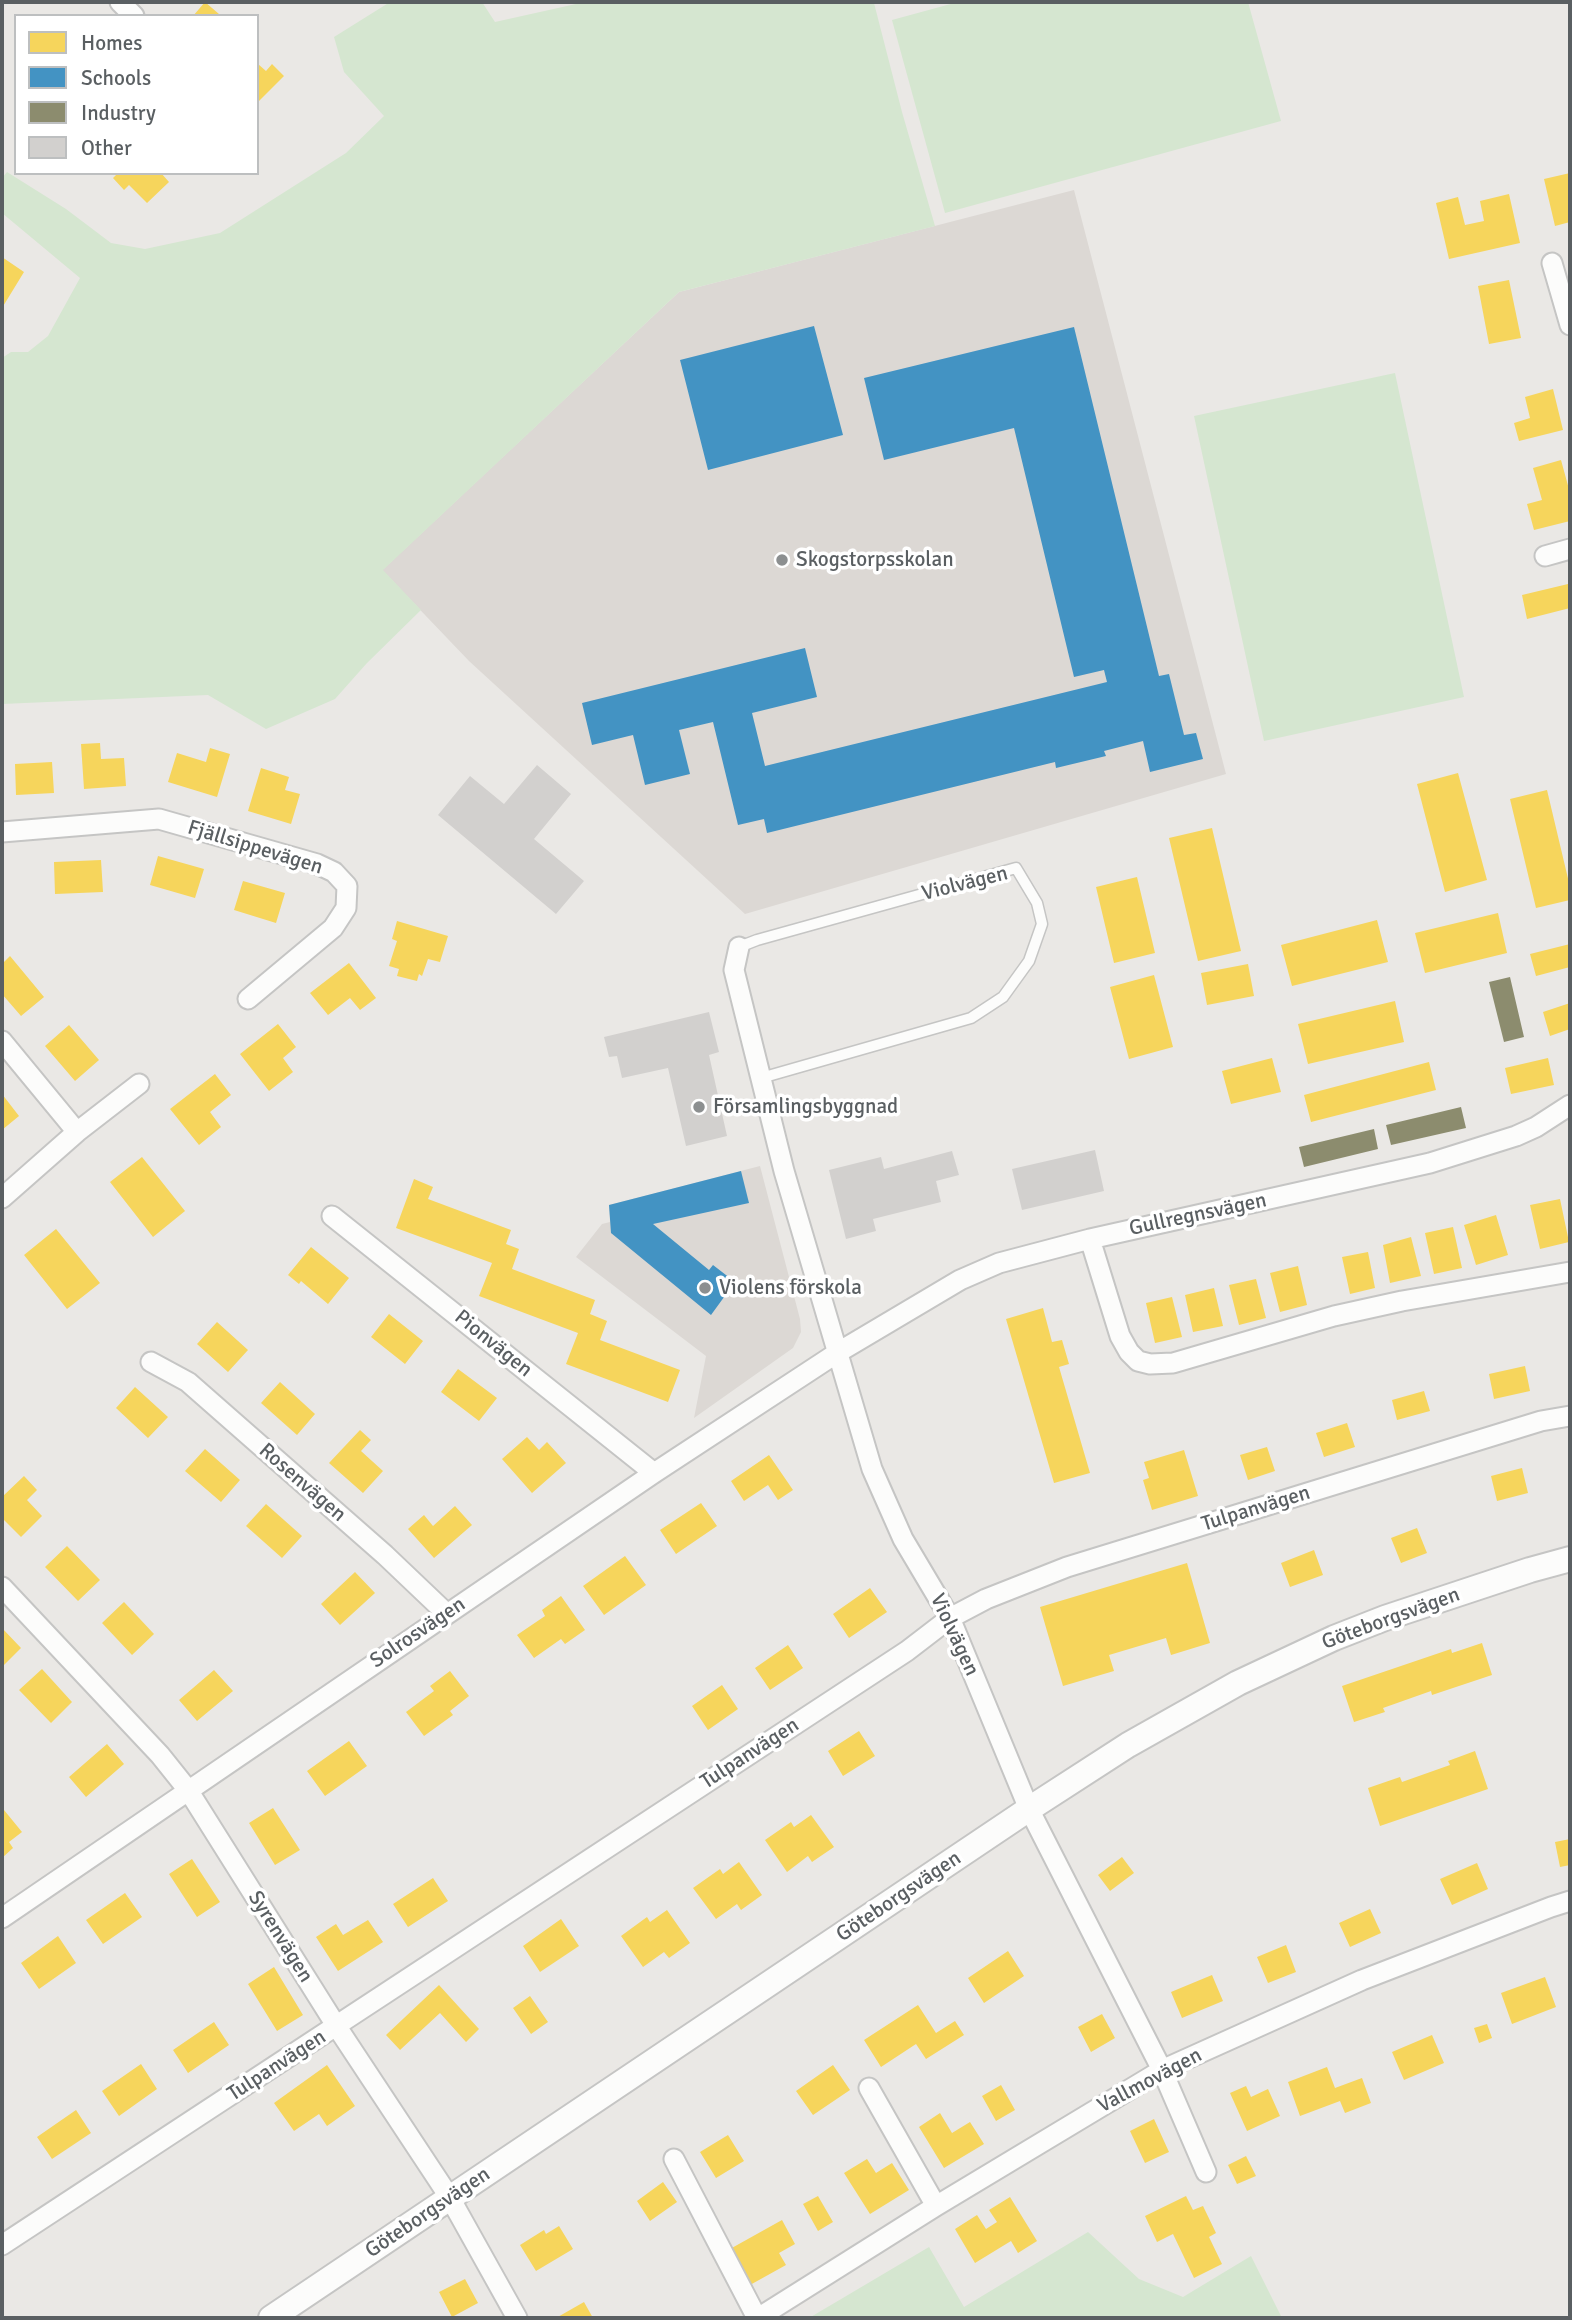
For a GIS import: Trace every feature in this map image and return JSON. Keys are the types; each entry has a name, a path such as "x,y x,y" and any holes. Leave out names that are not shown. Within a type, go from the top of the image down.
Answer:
{"street":[{"path":"1552,263 1570,325"},
{"path":"1545,556 1570,549"},
{"name":"Fjällsippevägen","path":"2,832 159,819 317,864 334,872 347,886 346,908 333,928 248,999"},
{"name":"Violvägen","path":"739,947 734,970 784,1171 872,1469 903,1539 950,1618 1029,1809 1162,2070 1206,2172"},
{"path":"2,1041 77,1132"},
{"path":"2,1198 77,1132 139,1084"},
{"name":"Gullregnsvägen","path":"837,1353 981,1269 1090,1239 1430,1163 1516,1136 1536,1127 1570,1105"},
{"name":"Pionvägen","path":"331,1216 653,1473"},
{"path":"1090,1239 1119,1336 1138,1361 1150,1364 1173,1363 1334,1317 1402,1301 1570,1272"},
{"name":"Solrosvägen","path":"2,1918 653,1473 837,1353"},
{"name":"Rosenvägen","path":"150,1362 188,1382 447,1614"},
{"name":"Tulpanvägen","path":"2,2245 895,1659 950,1618 986,1599 1067,1567 1541,1422 1570,1416"},
{"name":"Göteborgsvägen","path":"271,2318 1128,1745 1250,1677 1334,1638 1385,1618 1570,1559"},
{"name":"Syrenvägen","path":"2,1587 160,1755 188,1790 337,2026 450,2198 517,2318"},
{"name":"Vallmovägen","path":"758,2318 936,2206 1162,2070 1362,1980 1570,1901"},
{"path":"869,2088 936,2206"},
{"path":"674,2158 758,2318"}],"lane":[{"name":"Violvägen","path":"739,947 1016,868 1037,903 1042,924 1029,961 1003,997 971,1018 761,1078"}],"shaded area":[{"name":"Skogstorpsskolan","path":"1074,190 1226,774 745,914 469,661 382,570 679,292"},
{"name":"Violens förskola","path":"760,1166 800,1319 801,1332 793,1348 694,1418 706,1356 576,1257 602,1224 610,1222 609,1205"}],"green space":[{"path":"390,2 482,2 495,22 585,2 878,2 874,3 935,226 679,292 383,570 421,610 335,699 266,729 208,695 2,704 2,358 11,352 28,352 48,336 80,278 2,213 2,178 7,172 66,209 111,243 145,249 220,233 346,153 384,116 344,72 334,37"},
{"path":"958,2 1248,2 1281,121 945,213 892,20"},
{"path":"1395,373 1464,697 1264,741 1194,416"},
{"path":"1088,2232 1139,2279 1183,2297 1251,2256 1282,2318 809,2318 929,2247 964,2307"}],"building: Homes":[{"path":"205,2 219,14 195,14"},
{"path":"272,64 284,76 259,101 259,65 266,71"},
{"path":"1570,173 1570,222 1555,226 1544,179"},
{"path":"116,175 163,175 169,182 147,203 129,185 124,190 113,178"},
{"path":"1509,194 1520,243 1449,259 1436,203 1458,197 1465,225 1484,221 1480,201"},
{"path":"2,257 24,272 2,308"},
{"path":"1509,280 1521,338 1489,344 1478,286"},
{"path":"1553,389 1563,430 1519,441 1514,423 1530,418 1525,397"},
{"path":"1561,460 1570,493 1570,521 1534,530 1527,504 1542,500 1533,468"},
{"path":"1568,584 1570,608 1527,619 1522,595"},
{"path":"100,743 101,759 124,758 126,786 84,789 81,744"},
{"path":"210,748 230,754 217,797 168,782 177,753 206,762"},
{"path":"52,762 54,793 16,795 15,764"},
{"path":"261,768 289,777 285,790 300,794 291,824 248,811"},
{"path":"1458,773 1487,880 1445,892 1417,784"},
{"path":"1547,790 1570,887 1570,900 1536,908 1510,799"},
{"path":"1212,828 1241,951 1198,961 1169,838"},
{"path":"158,856 204,869 195,898 150,885"},
{"path":"101,860 103,892 55,894 54,862"},
{"path":"1137,877 1155,953 1114,963 1096,887"},
{"path":"243,881 285,893 276,923 234,910"},
{"path":"1498,913 1507,953 1425,973 1415,933"},
{"path":"1377,920 1388,962 1292,986 1281,945"},
{"path":"397,921 448,936 440,962 428,959 422,976 419,974 417,981 397,976 399,969 389,966 397,941 392,939"},
{"path":"1570,944 1570,967 1536,976 1530,954"},
{"path":"10,956 44,997 21,1016 2,994 2,964"},
{"path":"349,963 376,998 360,1010 350,998 328,1015 310,993"},
{"path":"1248,964 1254,996 1207,1005 1201,973"},
{"path":"1154,975 1173,1047 1129,1059 1110,987"},
{"path":"1395,1001 1404,1042 1308,1064 1298,1024"},
{"path":"1570,1003 1570,1029 1550,1036 1543,1012"},
{"path":"278,1024 296,1047 283,1058 293,1072 269,1091 240,1054"},
{"path":"69,1025 99,1060 75,1081 45,1046"},
{"path":"1272,1058 1281,1092 1231,1104 1222,1071"},
{"path":"1548,1058 1554,1085 1511,1094 1505,1068"},
{"path":"1429,1062 1436,1090 1311,1122 1304,1095"},
{"path":"215,1074 231,1095 210,1112 221,1127 199,1145 170,1109"},
{"path":"2,1094 19,1116 2,1130"},
{"path":"142,1157 185,1211 153,1237 110,1182"},
{"path":"414,1179 433,1187 428,1199 511,1230 506,1244 519,1249 512,1269 595,1300 590,1314 607,1321 600,1340 680,1370 668,1402 566,1364 578,1333 479,1296 492,1263 396,1228"},
{"path":"1560,1199 1569,1242 1540,1249 1530,1205"},
{"path":"1496,1215 1508,1255 1476,1265 1464,1225"},
{"path":"1453,1227 1462,1268 1434,1274 1425,1233"},
{"path":"56,1229 100,1283 67,1309 24,1255"},
{"path":"1411,1237 1421,1276 1390,1283 1383,1245"},
{"path":"311,1247 349,1278 328,1304 301,1281 299,1284 288,1275"},
{"path":"1368,1252 1375,1288 1350,1294 1342,1257"},
{"path":"1298,1266 1307,1305 1280,1312 1270,1273"},
{"path":"1256,1279 1266,1318 1239,1325 1229,1285"},
{"path":"1214,1288 1223,1326 1193,1332 1185,1295"},
{"path":"1172,1297 1182,1337 1155,1343 1146,1303"},
{"path":"1043,1308 1052,1342 1062,1340 1069,1364 1059,1367 1090,1473 1054,1483 1006,1319"},
{"path":"389,1314 423,1341 405,1364 371,1337"},
{"path":"217,1322 248,1350 228,1372 197,1344"},
{"path":"1525,1366 1530,1391 1494,1399 1489,1374"},
{"path":"458,1369 497,1398 479,1421 441,1392"},
{"path":"280,1382 315,1414 297,1435 261,1403"},
{"path":"135,1387 168,1417 148,1438 116,1408"},
{"path":"1424,1391 1430,1411 1397,1420 1392,1400"},
{"path":"1347,1423 1355,1447 1324,1457 1316,1433"},
{"path":"360,1430 371,1440 361,1451 383,1471 363,1493 329,1463"},
{"path":"527,1437 539,1450 547,1442 566,1463 532,1493 502,1459"},
{"path":"1267,1447 1275,1471 1248,1480 1240,1455"},
{"path":"205,1449 240,1480 221,1502 185,1471"},
{"path":"1184,1450 1198,1496 1152,1510 1143,1480 1149,1478 1144,1462"},
{"path":"769,1455 793,1490 778,1500 768,1485 744,1501 731,1481"},
{"path":"1522,1468 1528,1493 1497,1501 1491,1476"},
{"path":"24,1476 37,1490 27,1500 42,1516 21,1537 2,1518 2,1497"},
{"path":"701,1503 717,1526 676,1554 660,1530"},
{"path":"266,1504 302,1536 282,1558 246,1526"},
{"path":"455,1506 472,1525 434,1558 408,1529 424,1515 433,1526"},
{"path":"1417,1528 1427,1553 1401,1563 1391,1538"},
{"path":"67,1546 100,1580 78,1601 45,1567"},
{"path":"1314,1550 1323,1575 1290,1587 1281,1563"},
{"path":"625,1556 646,1585 604,1615 583,1586"},
{"path":"1187,1563 1210,1643 1171,1655 1166,1638 1109,1655 1114,1671 1063,1686 1040,1607"},
{"path":"355,1572 375,1593 340,1625 321,1604"},
{"path":"870,1588 887,1612 849,1638 833,1614"},
{"path":"561,1596 585,1630 565,1644 561,1639 534,1658 517,1635 545,1616 542,1610"},
{"path":"124,1602 154,1634 132,1655 102,1623"},
{"path":"2,1628 21,1648 2,1667"},
{"path":"1482,1643 1492,1675 1432,1695 1431,1691 1383,1708 1385,1712 1354,1722 1342,1686 1451,1649 1452,1653"},
{"path":"788,1645 803,1668 770,1690 755,1668"},
{"path":"42,1669 72,1702 51,1723 19,1690"},
{"path":"214,1670 233,1691 197,1721 179,1700"},
{"path":"450,1671 469,1696 450,1711 453,1715 424,1736 406,1712 434,1691 430,1686"},
{"path":"722,1685 738,1709 708,1730 692,1706"},
{"path":"859,1731 875,1756 843,1776 828,1751"},
{"path":"349,1741 367,1766 325,1796 307,1771"},
{"path":"107,1744 124,1764 86,1797 69,1777"},
{"path":"1475,1751 1488,1789 1380,1826 1368,1788 1400,1777 1402,1782 1450,1765 1448,1761"},
{"path":"273,1808 300,1850 275,1865 249,1823"},
{"path":"4,1810 22,1832 9,1842 13,1848 2,1858 2,1811"},
{"path":"811,1815 834,1847 812,1862 808,1856 787,1872 765,1840 791,1822 794,1827"},
{"path":"1570,1839 1570,1865 1560,1867 1555,1842"},
{"path":"1122,1857 1134,1873 1110,1891 1098,1875"},
{"path":"192,1859 220,1902 197,1917 169,1874"},
{"path":"739,1862 762,1895 741,1910 737,1904 716,1919 693,1888 720,1869 723,1874"},
{"path":"1477,1863 1488,1889 1452,1905 1440,1879"},
{"path":"433,1878 448,1901 408,1927 393,1904"},
{"path":"125,1893 142,1917 103,1944 86,1920"},
{"path":"1370,1909 1381,1933 1350,1947 1339,1923"},
{"path":"667,1910 690,1943 669,1958 664,1952 643,1967 621,1936 647,1917 650,1922"},
{"path":"561,1919 579,1946 540,1972 523,1946"},
{"path":"368,1920 383,1942 338,1971 316,1937 336,1924 343,1935"},
{"path":"58,1936 76,1963 39,1989 21,1963"},
{"path":"1286,1945 1296,1972 1268,1983 1257,1957"},
{"path":"1008,1951 1024,1976 984,2003 968,1978"},
{"path":"274,1967 303,2015 277,2031 248,1984"},
{"path":"1212,1975 1223,2001 1182,2018 1171,1992"},
{"path":"1545,1977 1556,2007 1512,2024 1501,1993"},
{"path":"439,1985 479,2029 466,2042 440,2013 400,2050 386,2035"},
{"path":"530,1996 548,2022 531,2034 513,2008"},
{"path":"918,2005 936,2033 955,2021 964,2035 926,2059 916,2044 881,2067 864,2040"},
{"path":"1102,2014 1115,2038 1091,2052 1078,2027"},
{"path":"214,2022 229,2045 188,2073 173,2050"},
{"path":"1487,2024 1492,2038 1479,2043 1474,2028"},
{"path":"1432,2035 1444,2063 1404,2080 1392,2052"},
{"path":"141,2064 157,2089 119,2116 102,2091"},
{"path":"327,2065 355,2106 327,2126 319,2114 294,2131 274,2103"},
{"path":"833,2065 850,2090 813,2115 796,2091"},
{"path":"1327,2067 1335,2088 1362,2078 1371,2103 1345,2113 1340,2101 1300,2116 1288,2082"},
{"path":"1001,2085 1015,2110 996,2121 982,2096"},
{"path":"1246,2086 1251,2097 1268,2089 1280,2116 1247,2131 1230,2093"},
{"path":"76,2110 91,2133 52,2159 37,2137"},
{"path":"940,2113 952,2133 970,2122 984,2144 944,2168 919,2127"},
{"path":"1154,2119 1169,2152 1145,2163 1130,2131"},
{"path":"728,2135 744,2161 716,2178 700,2152"},
{"path":"1246,2156 1256,2176 1237,2184 1228,2165"},
{"path":"867,2159 876,2173 892,2163 909,2190 870,2214 844,2173"},
{"path":"663,2182 677,2202 650,2221 637,2201"},
{"path":"818,2196 833,2222 818,2231 803,2204"},
{"path":"1186,2196 1193,2210 1203,2206 1216,2233 1209,2237 1222,2264 1194,2278 1173,2234 1157,2242 1145,2216"},
{"path":"1010,2197 1037,2241 1018,2253 1011,2241 975,2263 955,2229 977,2215 986,2229 997,2222 989,2210"},
{"path":"782,2220 795,2244 779,2253 786,2265 750,2285 730,2249"},
{"path":"559,2226 573,2249 536,2271 520,2245 544,2230 546,2234"},
{"path":"465,2279 478,2303 452,2317 439,2292"},
{"path":"584,2302 593,2318 556,2318"}],"building: Schools":[{"path":"814,326 843,435 708,470 680,360"},
{"path":"1074,327 1159,676 1169,674 1184,735 1196,733 1203,759 1150,772 1143,741 1104,751 1106,756 1056,768 1055,762 767,833 764,819 738,825 713,722 679,730 690,774 645,785 633,735 592,745 582,703 805,648 817,697 752,713 765,766 1107,682 1104,670 1074,677 1014,428 884,460 864,378"},
{"path":"741,1171 749,1203 653,1224 709,1270 713,1265 735,1282 711,1315 611,1233 609,1205"}],"building: Industry":[{"path":"1510,977 1524,1037 1504,1042 1489,982"},
{"path":"1461,1107 1466,1128 1391,1145 1386,1125"},
{"path":"1374,1129 1378,1149 1304,1167 1299,1147"}],"building: Other":[{"path":"537,765 571,794 534,839 584,881 556,914 438,815 470,776 504,804"},
{"name":"Församlingsbyggnad","path":"709,1012 719,1052 709,1055 727,1136 686,1146 668,1068 622,1078 617,1056 609,1057 604,1037"},
{"path":"1095,1150 1104,1191 1022,1210 1012,1169"},
{"path":"952,1151 959,1175 936,1181 941,1202 873,1219 876,1231 846,1239 829,1170 881,1157 884,1169"}],"place":[{"name":"Skogstorpsskolan","path":"782,560"},
{"name":"Församlingsbyggnad","path":"699,1107"},
{"name":"Violens förskola","path":"705,1288"}]}
